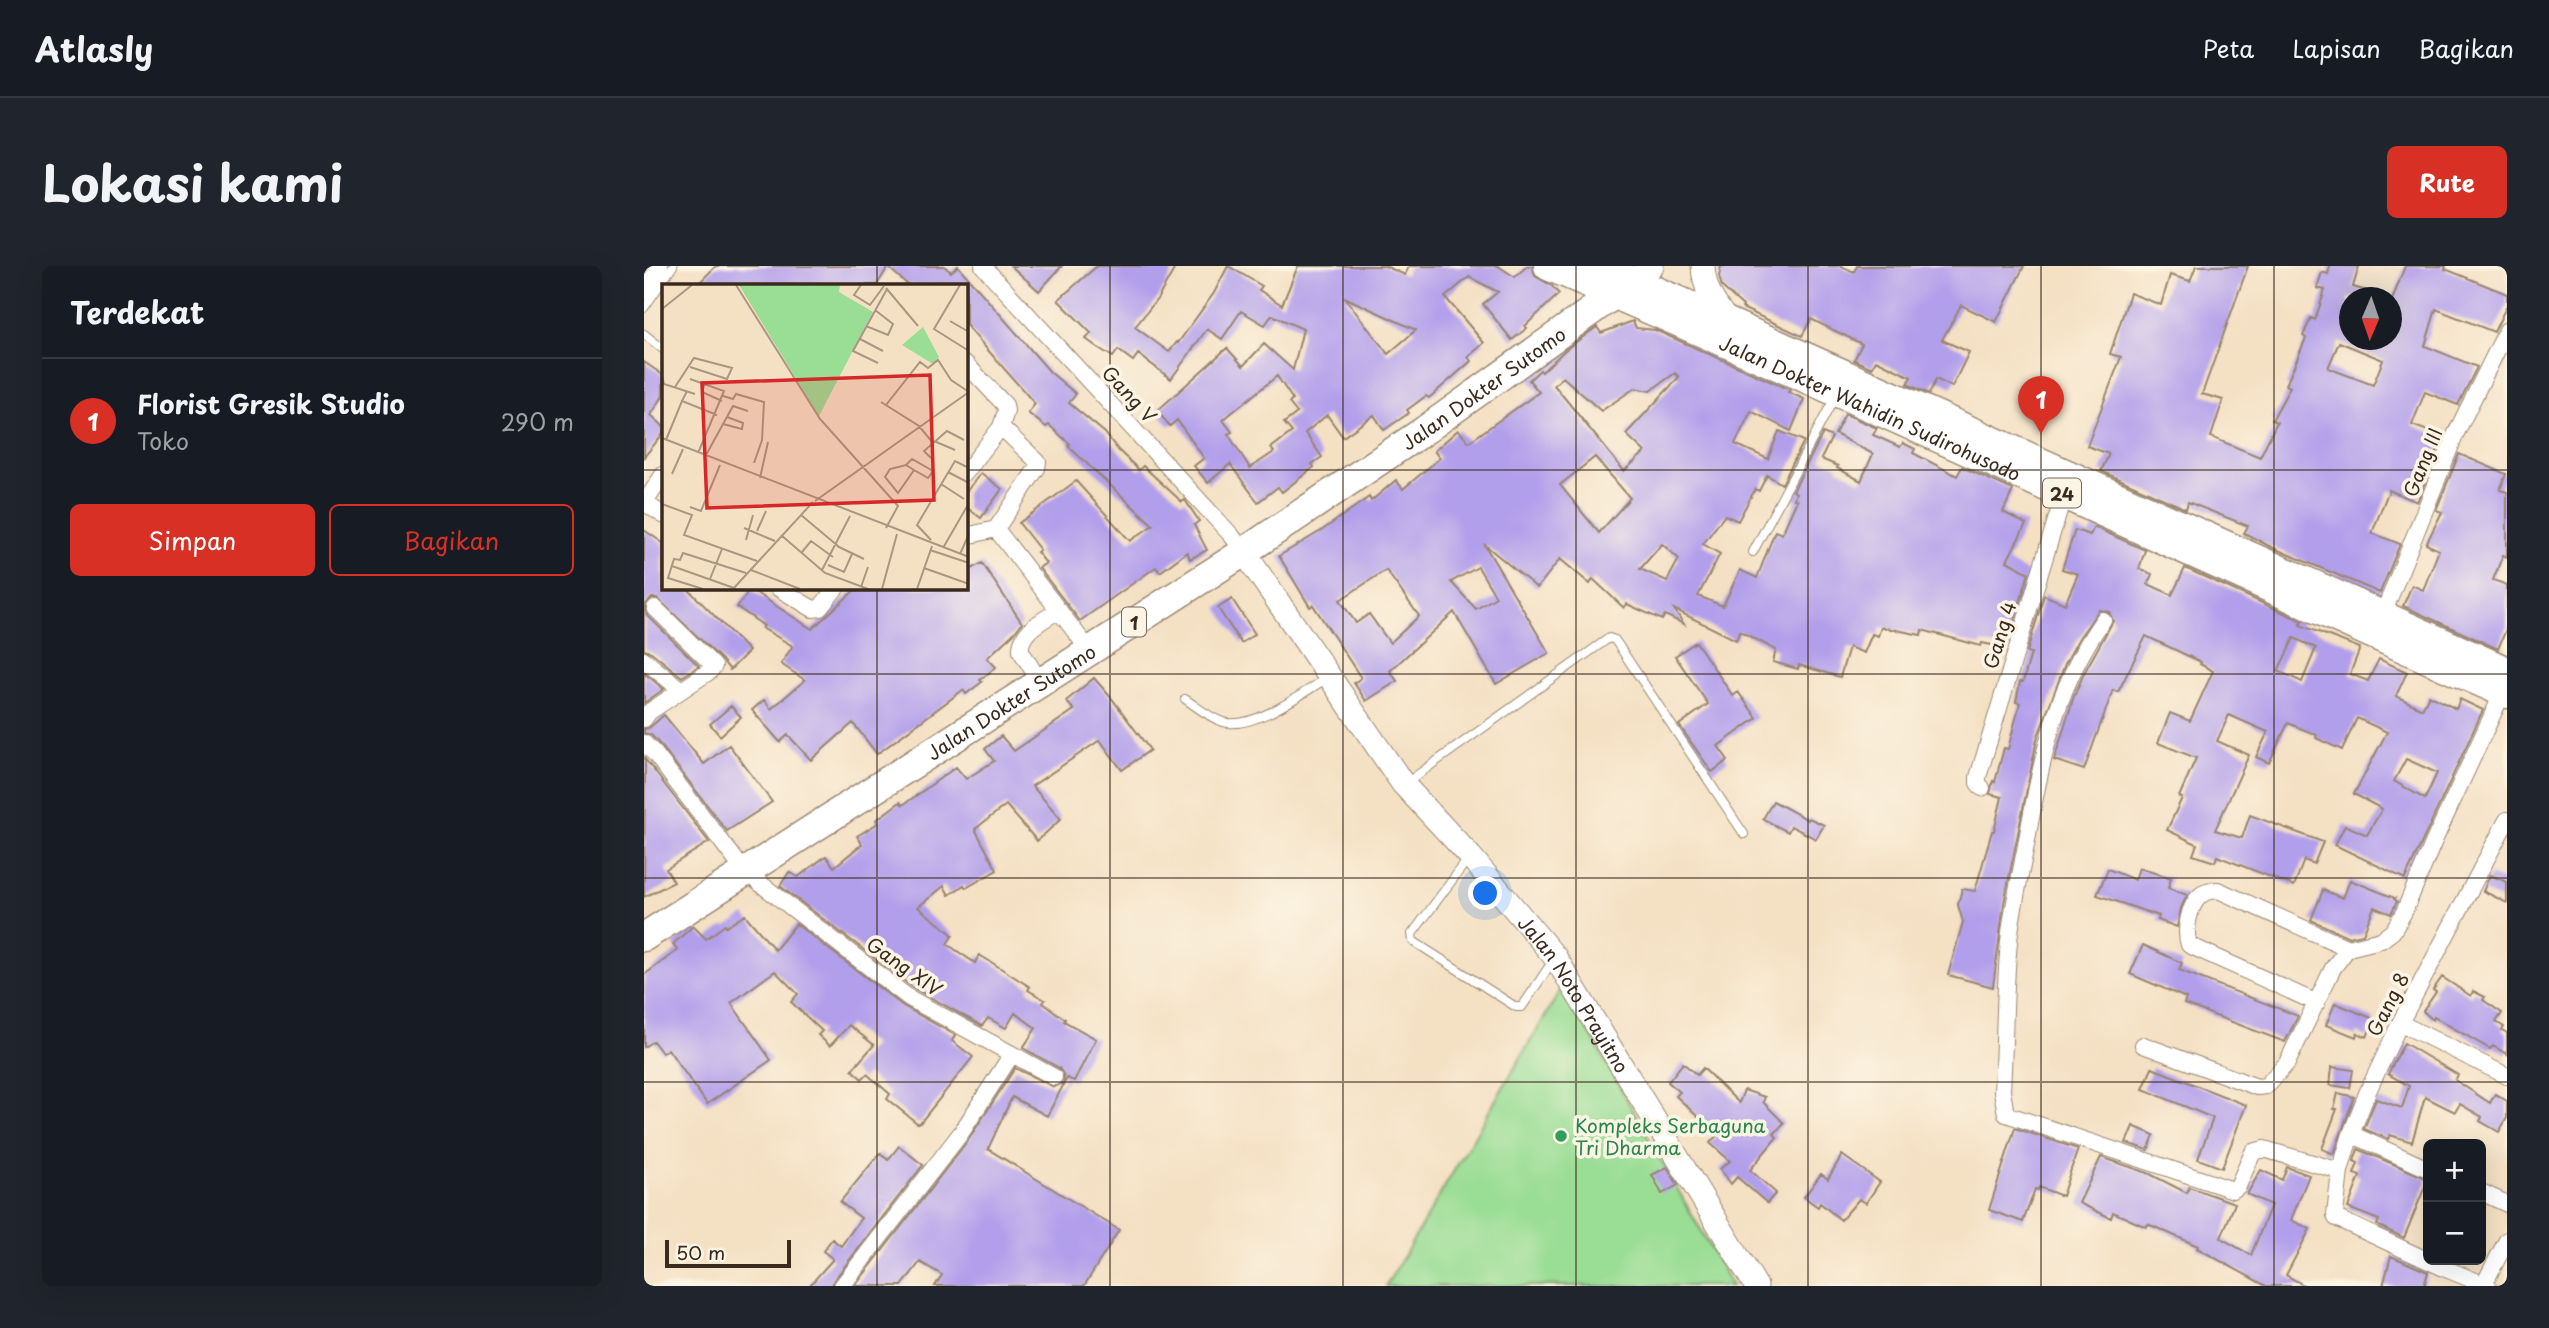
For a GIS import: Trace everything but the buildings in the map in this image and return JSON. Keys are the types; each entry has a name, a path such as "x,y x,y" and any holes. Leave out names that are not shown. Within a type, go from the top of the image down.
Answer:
{"highway":[{"path":"1548,266 1633,281"},
{"path":"1598,266 1633,281"},
{"name":"Jalan Dokter Sutomo","path":"644,937 1244,552 1425,430 1633,281"},
{"name":"Jalan Dokter Wahidin Sudirohusodo","path":"1633,281 2383,614 2506,685"},
{"name":"Jalan Dokter Wahidin Sudirohusodo","path":"1633,281 1837,393 2348,624 2506,685"}],"street":[{"path":"644,292 660,266"},
{"name":"Gang V","path":"983,266 1244,552"},
{"path":"1703,266 1703,280 1711,300 1728,322"},
{"name":"Gang III","path":"2383,614 2456,433 2507,330"},
{"path":"968,366 1005,405 1006,411 1001,427 968,469"},
{"path":"968,536 996,529 1038,465 1035,458 1001,427"},
{"path":"662,477 646,501 662,514"},
{"name":"Gang 4","path":"1982,788 1978,777 2064,494"},
{"path":"996,529 1090,651"},
{"name":"Jalan Noto Prayitno","path":"1244,552 1404,784 1470,856 1555,957 1756,1286"},
{"path":"781,590 813,609 820,608 834,590"},
{"path":"644,719 649,712 714,666 655,608"},
{"path":"1040,682 1020,646 1028,632 1059,610"},
{"path":"2104,620 2073,667 2050,729 2037,788 2010,933 2002,1091 2006,1114 2233,1190 2238,1186 2253,1152 2258,1149 2340,1171"},
{"path":"644,660 680,689"},
{"path":"2317,1003 2189,944 2187,927 2195,901 2203,892 2218,890 2348,948 2382,940 2393,931 2404,912 2506,685"},
{"name":"Gang XIV","path":"644,743 744,871 909,998 1054,1077"},
{"name":"Gang 8","path":"2486,1285 2336,1218 2340,1171 2368,1091 2400,1023 2507,820"},
{"path":"2143,1045 2257,1087 2266,1086 2287,1063 2333,968 2348,948"},
{"path":"2400,1023 2507,1076"},
{"path":"842,1286 961,1133 1012,1054"},
{"path":"2351,1134 2423,1167"},
{"path":"2486,1194 2507,1204"},
{"path":"2486,1285 2507,1240"}],"lane":[{"path":"644,308 673,266"},
{"path":"644,334 662,348"},
{"path":"1754,552 1837,393"},
{"path":"1404,784 1609,638 1615,640 1744,834"},
{"path":"1185,699 1221,721 1240,723 1265,715 1330,677"},
{"path":"1470,856 1412,934 1413,941 1516,1007 1522,1007 1555,957"}],"green space":[{"name":"Kompleks Serbaguna Tri Dharma","path":"1563,986 1732,1286 1386,1286"}],"place":[{"name":"Florist Gresik Studio","path":"2041,434"},
{"name":"Kompleks Serbaguna Tri Dharma","path":"1561,1136"}]}
